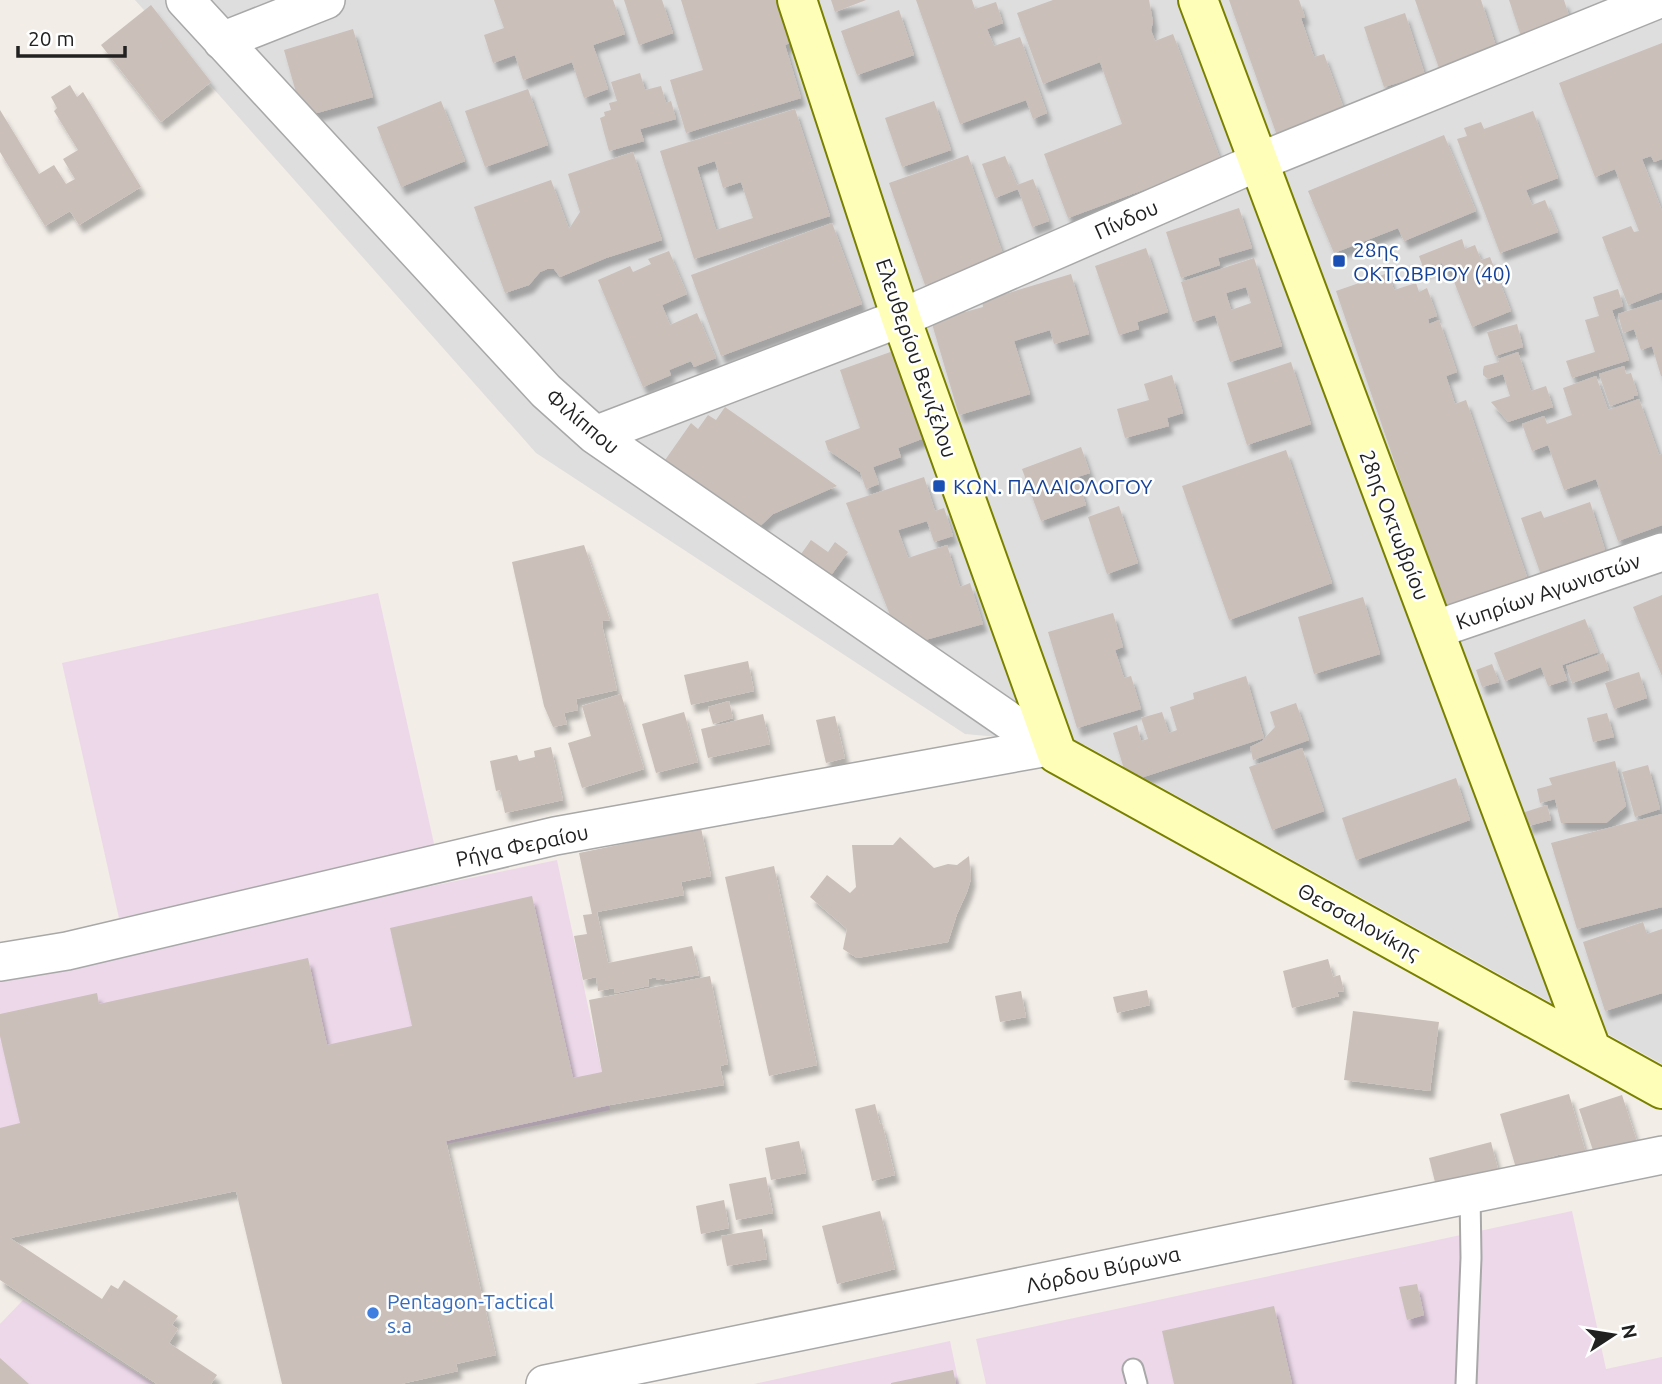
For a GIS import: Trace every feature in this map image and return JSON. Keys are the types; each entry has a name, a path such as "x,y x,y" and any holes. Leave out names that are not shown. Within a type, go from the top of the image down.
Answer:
{"main road":[{"name":"Ελευθερίου Βενιζέλου","path":"797,0 901,318 1052,751"},
{"name":"28ης Οκτωβρίου","path":"1198,0 1591,1049"},
{"name":"Θεσσαλονίκης","path":"1052,751 1662,1089"}],"street":[{"name":"Φιλίππου","path":"186,0 546,391 595,435 1052,751"},
{"path":"222,41 326,0"},
{"name":"Πίνδου","path":"595,435 901,318 1258,162 1657,0"},
{"name":"Κυπρίων Αγωνιστών","path":"1434,630 1662,552"},
{"name":"Ρήγα Φεραίου","path":"0,962 67,951 555,836 1052,751"},
{"name":"Λόρδου Βύρωνα","path":"545,1384 1662,1155"}],"lane":[{"path":"1466,1384 1471,1258 1470,1194"}],"shaded area":[{"path":"135,0 1662,0 1662,1064 1085,745 965,734 536,453"},
{"path":"378,593 435,848 119,918 62,663"},
{"path":"557,860 610,1110 227,1189 0,1240 0,976"},
{"path":"1572,1211 1606,1369 1662,1357 1662,1384 986,1384 976,1339"},
{"path":"23,1300 154,1384 0,1384 0,1324"},
{"path":"950,1341 959,1384 754,1384"}],"building":[{"path":"494,0 613,0 625,34 593,45 608,89 584,98 572,62 523,80 515,55 493,63 484,35 504,28"},
{"path":"624,0 662,0 673,33 639,45"},
{"path":"681,0 779,0 792,42 785,45 801,98 686,133 670,80 703,70"},
{"path":"831,0 866,0 835,12"},
{"path":"916,0 972,0 975,9 996,2 1003,23 987,29 994,46 1020,37 1047,113 1033,119 1026,100 960,124"},
{"path":"1053,0 1149,0 1153,22 1151,30 1155,41 1173,34 1221,161 1068,218 1044,154 1122,124 1100,62 1043,84 1017,13"},
{"path":"1229,0 1299,0 1305,17 1301,18 1314,57 1324,54 1348,120 1280,144"},
{"path":"1415,0 1481,0 1497,49 1439,68"},
{"path":"1509,0 1564,0 1571,22 1522,39"},
{"path":"151,5 211,82 161,122 101,45"},
{"path":"899,10 914,55 857,75 841,31"},
{"path":"1405,13 1425,75 1384,87 1364,27"},
{"path":"353,29 373,97 303,117 284,50"},
{"path":"1662,43 1662,159 1654,162 1651,156 1642,159 1662,211 1662,292 1628,305 1602,237 1631,226 1634,232 1639,231 1615,169 1595,177 1559,83"},
{"path":"640,73 645,90 661,86 666,103 671,101 676,119 640,129 644,141 609,151 600,118 605,116 604,112 611,110 609,103 617,101 611,82"},
{"path":"70,85 77,97 83,92 141,187 79,225 70,211 45,226 0,152 0,110 39,174 54,165 66,184 75,179 63,159 78,150 54,111 57,108 51,97"},
{"path":"528,89 548,145 485,167 465,111"},
{"path":"441,101 465,161 401,187 377,127"},
{"path":"934,101 951,150 902,167 885,118"},
{"path":"795,109 830,216 694,259 660,151","holes":["715,161 723,188 741,182 753,218 716,230 697,167"]},
{"path":"1533,111 1558,178 1526,190 1532,205 1545,200 1558,232 1500,253 1457,139 1467,136 1464,128 1481,122 1484,129"},
{"path":"1444,135 1476,211 1404,241 1398,228 1334,253 1308,191"},
{"path":"633,152 662,240 606,258 560,277 554,269 547,269 540,272 529,285 505,293 474,207 551,180 569,229 580,212 568,174"},
{"path":"968,155 1004,257 925,285 889,183"},
{"path":"1005,156 1017,185 1033,179 1049,221 1032,227 1018,189 995,198 982,164"},
{"path":"1239,208 1252,248 1218,258 1220,265 1181,278 1166,232"},
{"path":"832,223 862,304 721,356 691,275"},
{"path":"1462,239 1465,249 1475,245 1481,260 1490,257 1511,311 1472,327 1453,279 1457,277 1454,269 1446,272 1442,263 1424,270 1419,256"},
{"path":"1146,248 1168,312 1137,322 1139,329 1119,335 1095,266"},
{"path":"669,251 687,294 662,305 670,325 697,313 716,358 694,367 691,361 669,370 671,375 643,387 598,280 630,266 633,272 651,264 648,259"},
{"path":"1254,258 1282,346 1230,362 1215,315 1193,322 1181,282","holes":["1246,287 1251,303 1231,310 1226,293"]},
{"path":"1388,273 1394,290 1416,283 1419,292 1427,288 1437,316 1428,319 1429,324 1439,320 1457,372 1446,376 1455,404 1466,400 1529,583 1446,612 1336,291"},
{"path":"1071,274 1089,334 1054,344 1050,330 1014,341 1030,394 959,415 930,317 963,307 965,312 983,307 982,301"},
{"path":"1618,289 1623,306 1612,310 1629,360 1572,378 1566,361 1595,352 1585,320 1599,316 1593,297"},
{"path":"1662,300 1661,376 1652,346 1641,350 1634,329 1623,333 1618,314"},
{"path":"1517,324 1523,347 1495,356 1487,332"},
{"path":"896,350 927,437 898,448 901,457 873,467 879,484 866,489 860,472 828,450 825,441 860,428 840,370"},
{"path":"1518,352 1531,391 1546,386 1553,407 1508,422 1491,402 1510,396 1503,374 1488,379 1483,375 1483,370 1484,366"},
{"path":"1291,362 1311,424 1247,445 1227,383"},
{"path":"1624,366 1626,374 1631,373 1638,395 1610,406 1599,374"},
{"path":"1172,375 1183,413 1167,418 1169,426 1125,438 1117,409 1149,400 1144,384"},
{"path":"1596,376 1608,410 1639,399 1659,455 1662,454 1662,525 1618,541 1596,479 1564,490 1548,445 1532,451 1522,424 1544,416 1547,424 1572,415 1563,388"},
{"path":"725,407 837,486 773,514 758,528 663,463 691,423 698,429 708,415 716,420"},
{"path":"1081,447 1090,473 1077,477 1086,505 1041,521 1022,469"},
{"path":"1286,450 1332,583 1229,620 1182,486"},
{"path":"924,477 935,511 944,508 953,536 934,542 927,521 898,530 908,558 947,545 960,587 970,583 983,624 925,640 890,615 846,503"},
{"path":"1590,502 1606,553 1541,575 1521,518 1541,511 1544,518"},
{"path":"1119,506 1138,563 1107,574 1088,517"},
{"path":"811,540 828,552 835,542 848,552 829,578 799,557"},
{"path":"584,545 610,620 603,621 602,625 617,690 576,699 578,710 564,713 567,724 553,727 544,706 512,562"},
{"path":"1662,595 1662,676 1633,607"},
{"path":"1363,597 1380,654 1314,674 1298,617"},
{"path":"1113,613 1123,647 1115,650 1124,678 1131,676 1141,709 1077,728 1048,632"},
{"path":"1585,619 1598,652 1562,665 1567,680 1548,686 1541,667 1505,681 1494,653"},
{"path":"1603,653 1609,670 1572,683 1566,666"},
{"path":"748,661 754,691 691,705 684,675"},
{"path":"1492,664 1499,682 1482,687 1476,670"},
{"path":"1639,672 1647,698 1614,709 1605,683"},
{"path":"1246,676 1264,738 1128,782 1113,733 1137,725 1141,741 1148,739 1141,718 1162,712 1169,733 1177,730 1170,707 1194,699 1193,693"},
{"path":"621,694 644,769 582,788 568,743 591,736 582,706"},
{"path":"729,701 733,718 713,724 708,707"},
{"path":"1296,703 1309,740 1253,760 1250,747 1262,741 1275,727 1270,712"},
{"path":"684,712 698,762 656,773 642,724"},
{"path":"1607,713 1614,737 1593,742 1587,718"},
{"path":"763,714 770,744 708,758 701,729"},
{"path":"835,716 845,758 826,763 816,720"},
{"path":"551,747 563,800 505,813 500,790 496,791 490,761 517,755 519,761 535,757 534,751"},
{"path":"1302,748 1324,811 1272,830 1249,767"},
{"path":"1615,761 1626,806 1606,823 1561,823 1555,799 1540,803 1537,789 1552,785 1549,778"},
{"path":"1648,765 1660,809 1635,817 1622,772"},
{"path":"1456,778 1470,820 1356,860 1342,818"},
{"path":"1547,805 1551,820 1528,826 1525,812"},
{"path":"1662,814 1662,907 1577,929 1551,843"},
{"path":"701,828 711,876 681,882 684,895 597,912 608,963 692,946 699,975 666,981 665,978 656,980 656,977 648,979 649,986 615,993 614,988 598,991 596,977 583,980 574,936 587,934 583,915 592,914 579,853"},
{"path":"900,837 934,868 948,864 957,865 969,856 971,879 967,892 948,942 857,958 843,949 847,929 810,897 827,875 850,893 856,887 852,845 893,845"},
{"path":"774,866 817,1065 769,1076 725,877"},
{"path":"532,896 573,1078 602,1072 589,1000 710,976 728,1064 720,1066 724,1085 610,1105 446,1141 496,1355 456,1364 458,1371 401,1384 282,1384 236,1191 10,1238 102,1299 111,1285 118,1289 124,1280 178,1316 172,1325 178,1329 169,1343 217,1375 211,1384 157,1384 0,1280 0,1128 20,1123 0,1036 0,1014 97,993 99,1004 308,958 327,1045 412,1026 390,928"},
{"path":"1643,922 1647,934 1662,929 1662,993 1605,1011 1583,942"},
{"path":"1328,959 1333,977 1340,975 1344,991 1337,992 1339,996 1292,1008 1283,971"},
{"path":"1147,990 1150,1005 1117,1013 1113,997"},
{"path":"1021,991 1026,1017 1000,1022 995,996"},
{"path":"1353,1011 1439,1022 1430,1091 1344,1080"},
{"path":"1569,1094 1590,1167 1567,1173 1561,1154 1516,1168 1500,1114"},
{"path":"1622,1095 1640,1151 1598,1165 1579,1109"},
{"path":"875,1104 895,1175 872,1181 855,1109"},
{"path":"799,1141 806,1173 771,1180 765,1148"},
{"path":"1491,1142 1500,1177 1438,1194 1429,1158"},
{"path":"766,1177 773,1213 736,1220 729,1184"},
{"path":"724,1200 729,1228 701,1234 696,1206"},
{"path":"880,1211 895,1269 837,1284 822,1226"},
{"path":"762,1229 767,1259 727,1266 721,1236"},
{"path":"1417,1284 1424,1315 1407,1320 1399,1287"},
{"path":"1274,1306 1292,1384 1174,1384 1162,1331"},
{"path":"0,1358 29,1384 0,1384"},
{"path":"953,1370 956,1384 891,1384 891,1383"}],"place":[{"name":"28ης ΟΚΤΩΒΡΙΟΥ (40)","path":"1339,261"},
{"name":"ΚΩΝ. ΠΑΛΑΙΟΛΟΓΟΥ","path":"939,486"},
{"name":"Pentagon-Tactical s.a","path":"373,1313"}]}
